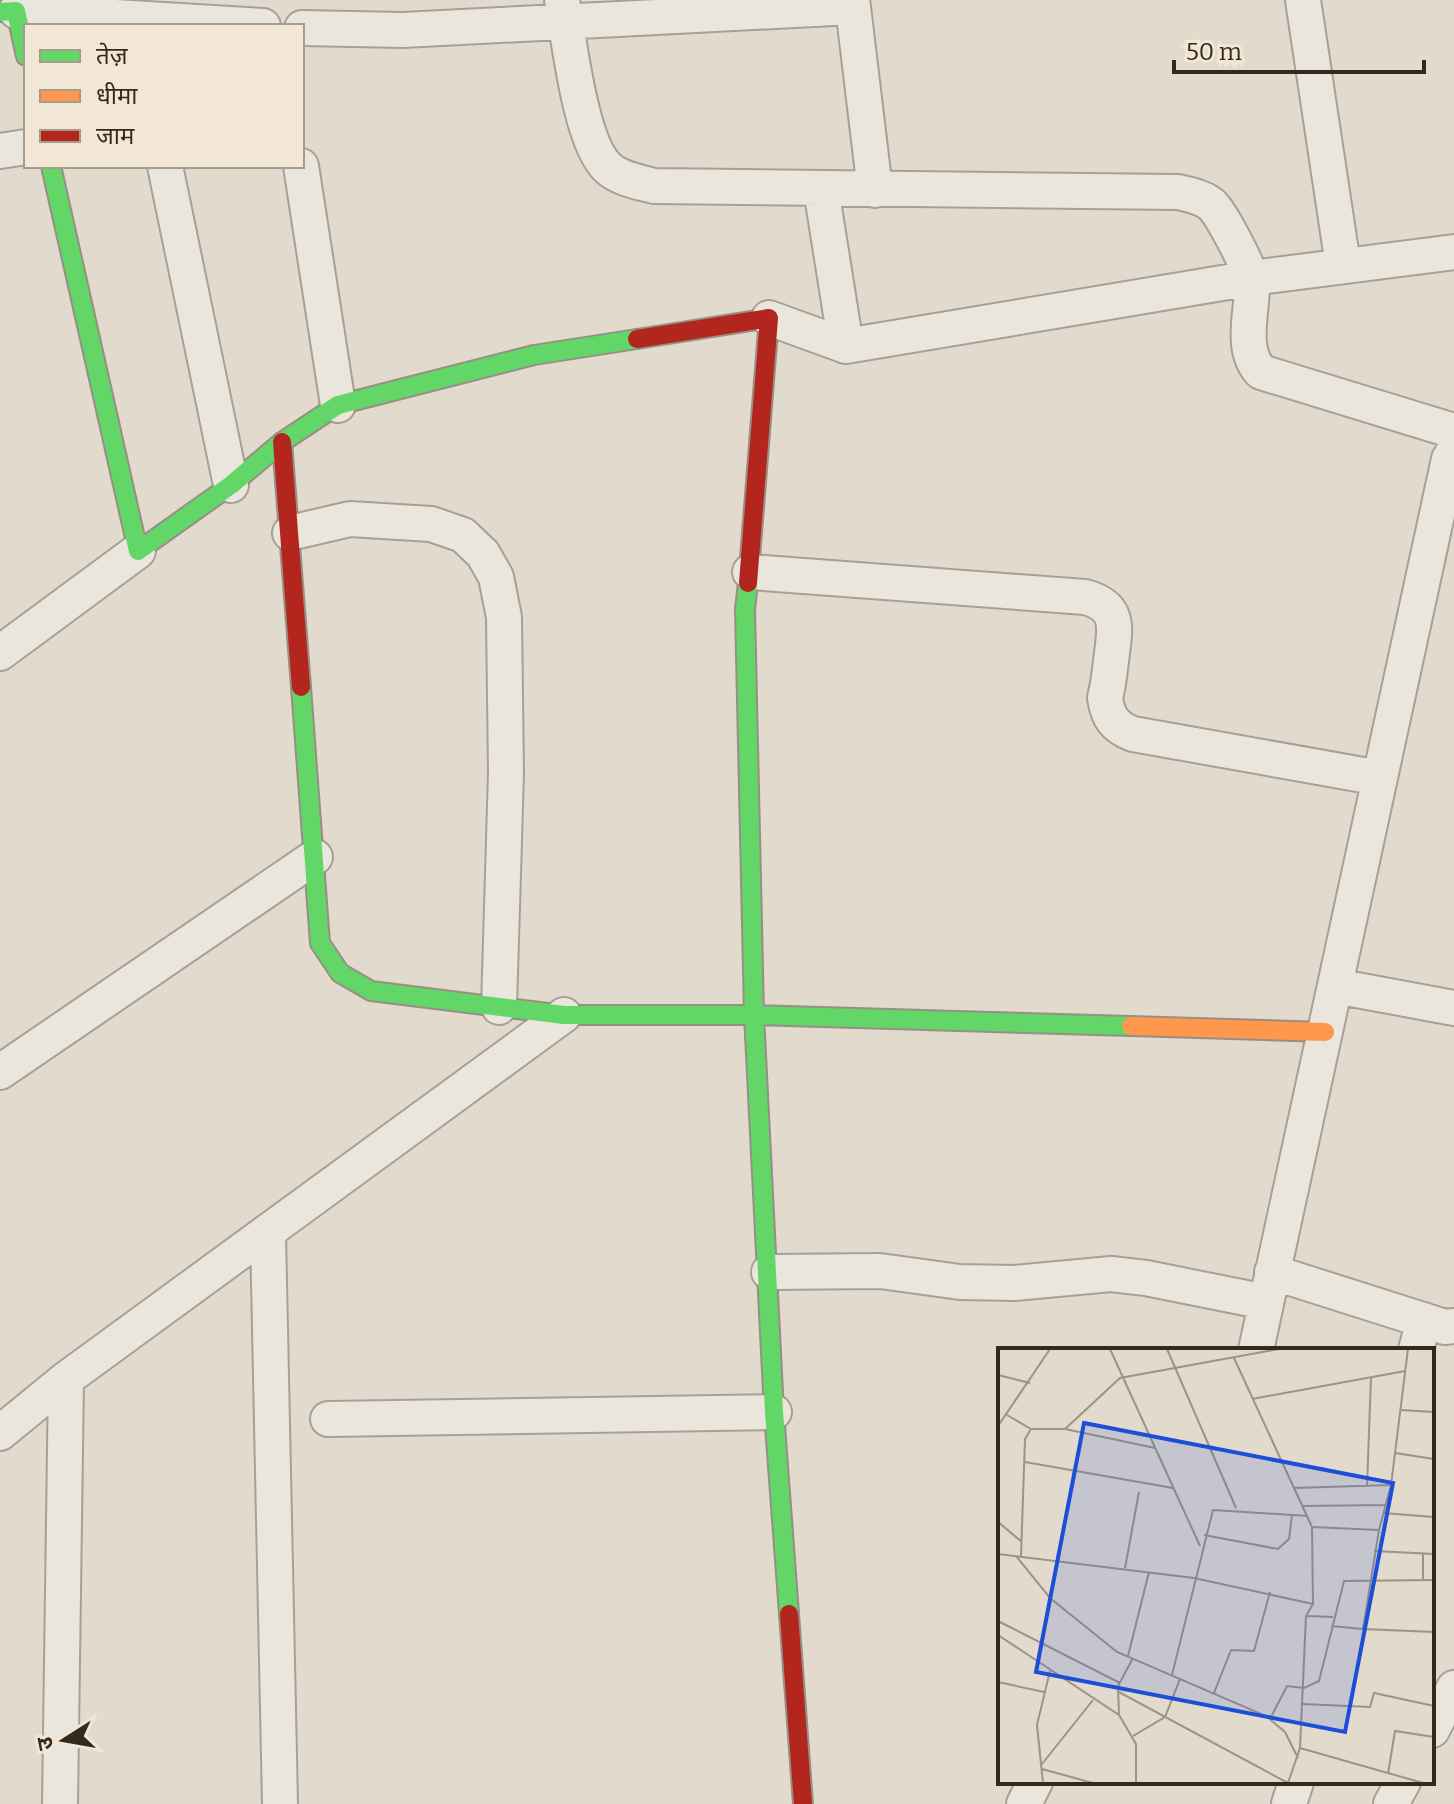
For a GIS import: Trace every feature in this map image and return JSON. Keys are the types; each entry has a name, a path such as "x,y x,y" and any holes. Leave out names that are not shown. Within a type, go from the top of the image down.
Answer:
{"main road":[{"path":"8,12 24,51"},
{"path":"51,168 138,551 231,485 282,442 338,405 534,355 769,318 745,609 754,1015 774,1412 803,1804"},
{"path":"282,442 320,943 333,967 348,982 371,991 564,1015 754,1015 1325,1032"}],"street":[{"path":"1303,0 1343,265"},
{"path":"304,28 401,15 852,3 875,190"},
{"path":"8,12 135,22 179,10 252,24"},
{"path":"564,11 585,120 593,144 607,167 629,180 654,186 1178,192 1198,197 1211,204 1222,219 1252,278 1248,353 1261,372 1454,431"},
{"path":"0,151 24,147"},
{"path":"165,168 231,485"},
{"path":"301,168 338,405"},
{"path":"821,189 846,346"},
{"path":"769,318 846,346 1252,278 1454,252"},
{"path":"1256,1348 1449,459 1454,451"},
{"path":"290,533 350,519 431,524 463,535 483,554 496,577 504,617 506,773 499,1007"},
{"path":"0,653 138,551"},
{"path":"750,572 1097,600 1111,612 1115,626 1105,698 1107,710 1118,728 1133,734 1380,778"},
{"path":"0,1072 315,857"},
{"path":"1335,986 1454,1008"},
{"path":"0,1433 66,1379 564,1015"},
{"path":"268,1234 280,1804"},
{"path":"769,1272 880,1271 960,1282 1014,1283 1111,1274 1269,1287 1431,1332"},
{"path":"60,1804 66,1379"},
{"path":"328,1419 774,1412"},
{"path":"1440,1727 1454,1688"},
{"path":"1024,1804 1034,1784"},
{"path":"1289,1804 1295,1784"},
{"path":"1391,1804 1402,1784"}],"traffic: fast":[{"path":"0,12 16,11 24,47"},
{"path":"51,168 138,551 231,485 282,442 338,405 534,355 637,339"},
{"path":"748,583 745,609 754,1015 774,1412 789,1614"},
{"path":"301,687 320,943 340,973 371,991 564,1015 754,1015 1131,1026"}],"traffic: slow":[{"path":"1131,1026 1325,1032"}],"traffic: jam":[{"path":"637,339 769,318 748,583"},
{"path":"282,442 301,687"},
{"path":"789,1614 803,1804"}]}
